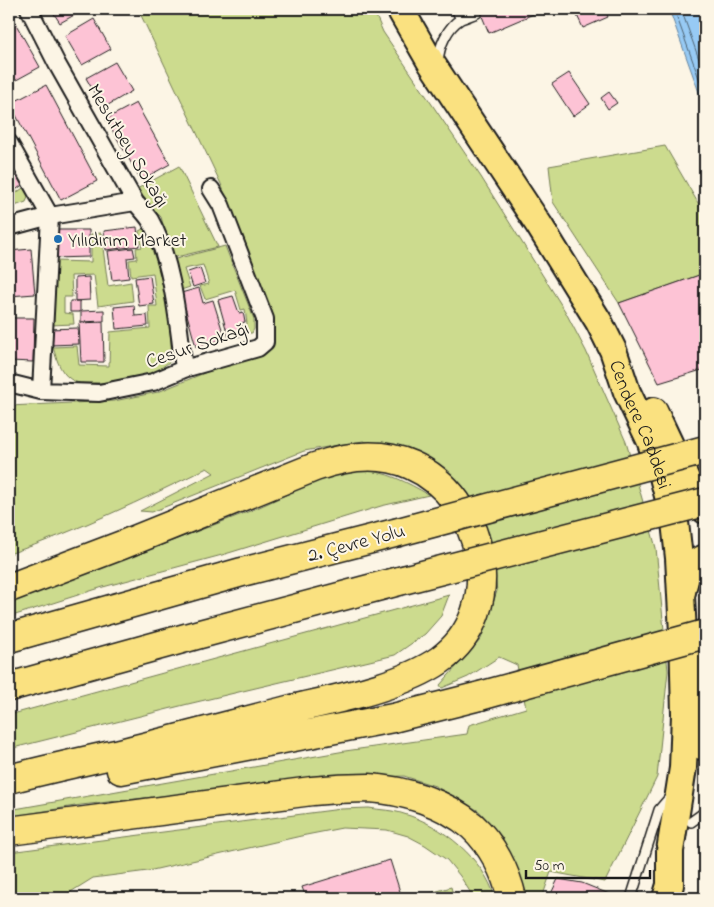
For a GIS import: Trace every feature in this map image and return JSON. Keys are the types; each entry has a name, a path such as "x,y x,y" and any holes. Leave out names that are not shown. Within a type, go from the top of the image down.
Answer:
{"highway":[{"name":"2. Çevre Yolu","path":"9,638 224,577 705,450"},
{"path":"9,588 85,560 315,467 337,459 364,455 389,458 411,464 445,487 464,513 476,538 482,571 477,608 469,627 458,643 441,659 416,675 326,701 9,779"},
{"path":"9,687 219,629 705,502"},
{"path":"9,789 336,730 432,710 705,636"},
{"path":"9,831 312,791 371,788 399,792 439,806 472,826 494,853 512,898"}],"main road":[{"name":"Cendere Caddesi","path":"400,9 438,72 540,225 594,315 613,350 627,392 650,440 663,477 675,522 682,594 684,714 683,768 670,851 668,892"},
{"path":"613,350 645,395 663,427 695,498 705,510"},
{"path":"682,594 684,581 693,565 696,561 705,558"},
{"path":"668,892 687,840 698,817 702,759 705,636"}],"street":[{"name":"Mesutbey Sokağı","path":"29,9 57,64 135,202 148,218 160,244 174,294 184,369"},
{"path":"9,143 50,216 41,391"},
{"name":"Cesur Sokağı","path":"9,383 41,391 99,393 153,382 184,369 258,348 266,342 265,319 221,205 210,189"},
{"path":"9,227 50,216 135,202"}],"lane":[{"path":"456,9 461,19"},
{"path":"438,72 439,54 448,33 461,19 477,13"},
{"path":"631,898 659,810 681,784"}],"green space":[{"path":"138,9 373,9 383,32 481,177 565,311 586,351 626,442 656,548 668,671 657,777 605,882 551,872 542,898 527,898 502,837 479,811 435,786 404,776 332,779 199,792 81,805 9,817 9,810 345,751 467,734 469,725 526,708 517,665 499,657 468,677 442,688 440,685 481,639 497,591 489,533 462,488 428,459 406,449 363,441 304,451 152,512 140,511 214,473 207,468 84,525 9,554 9,406 114,401 158,392 270,346 274,322 221,184"},
{"path":"665,146 705,215 705,273 619,303 553,202 549,166"},
{"path":"179,166 218,247 172,258 161,217 135,190"},
{"path":"26,186 29,195 26,202 9,208 9,198"},
{"path":"145,228 168,297 172,360 142,379 98,383 76,382 63,372 53,347 77,346 79,365 109,366 110,332 150,328 149,306 157,306 153,273 131,276 129,260 137,259 136,248 142,247 139,231"},
{"path":"101,233 108,286 131,282 133,301 98,306 94,275 71,276 72,297 64,297 64,313 73,314 74,324 50,325 55,261 91,262 91,234"},
{"path":"225,246 254,319 252,333 246,333 244,327 247,324 245,309 241,310 235,290 205,299 200,286 209,284 203,265 184,269 190,287 181,290 172,260"},
{"path":"360,470 379,472 396,478 429,495 381,506 222,555 103,587 9,617 9,601 250,511 331,476"},
{"path":"449,595 441,616 425,634 395,655 9,749 9,715"},
{"path":"369,808 404,814 432,826 446,835 472,857 490,884 495,898 474,898 447,860 408,836 387,830 342,828 148,871 93,878 61,898 9,898 9,852 341,809"},
{"path":"451,887 454,898 422,898 421,896"}],"water":[{"path":"669,9 705,9 705,109"}],"building":[{"path":"51,9 85,9 60,23"},
{"path":"479,9 545,9 489,33"},
{"path":"574,9 605,9 608,17 583,28"},
{"path":"9,12 40,67 9,84"},
{"path":"94,19 111,49 82,65 65,36"},
{"path":"115,62 132,91 103,108 86,78"},
{"path":"569,73 590,104 573,116 552,84"},
{"path":"46,85 97,181 61,200 10,104"},
{"path":"609,92 617,103 608,109 601,98"},
{"path":"136,103 170,164 141,180 106,119"},
{"path":"9,157 25,183 9,195"},
{"path":"137,227 139,246 106,250 104,231"},
{"path":"51,230 89,230 89,257 52,258"},
{"path":"133,248 135,257 127,258 129,278 112,280 108,251"},
{"path":"31,249 35,294 9,296 9,251"},
{"path":"200,268 205,283 193,287 188,272"},
{"path":"705,273 705,369 659,383 619,303"},
{"path":"150,276 154,304 139,306 135,278"},
{"path":"89,277 90,300 75,301 75,278"},
{"path":"199,288 203,303 213,300 225,339 196,347 181,293"},
{"path":"233,296 239,313 243,312 245,322 241,323 244,335 229,339 218,300"},
{"path":"70,301 80,301 80,312 70,312"},
{"path":"134,305 135,316 147,315 148,326 116,329 114,307"},
{"path":"104,310 104,321 81,322 81,311"},
{"path":"9,318 34,318 33,362 9,361"},
{"path":"103,322 104,362 81,362 79,323"},
{"path":"78,328 79,344 49,345 49,329"},
{"path":"390,860 402,898 306,898 302,887"},
{"path":"558,879 582,883 619,898 549,898"}],"place":[{"name":"Yılıdırım Market","path":"58,239"}]}
